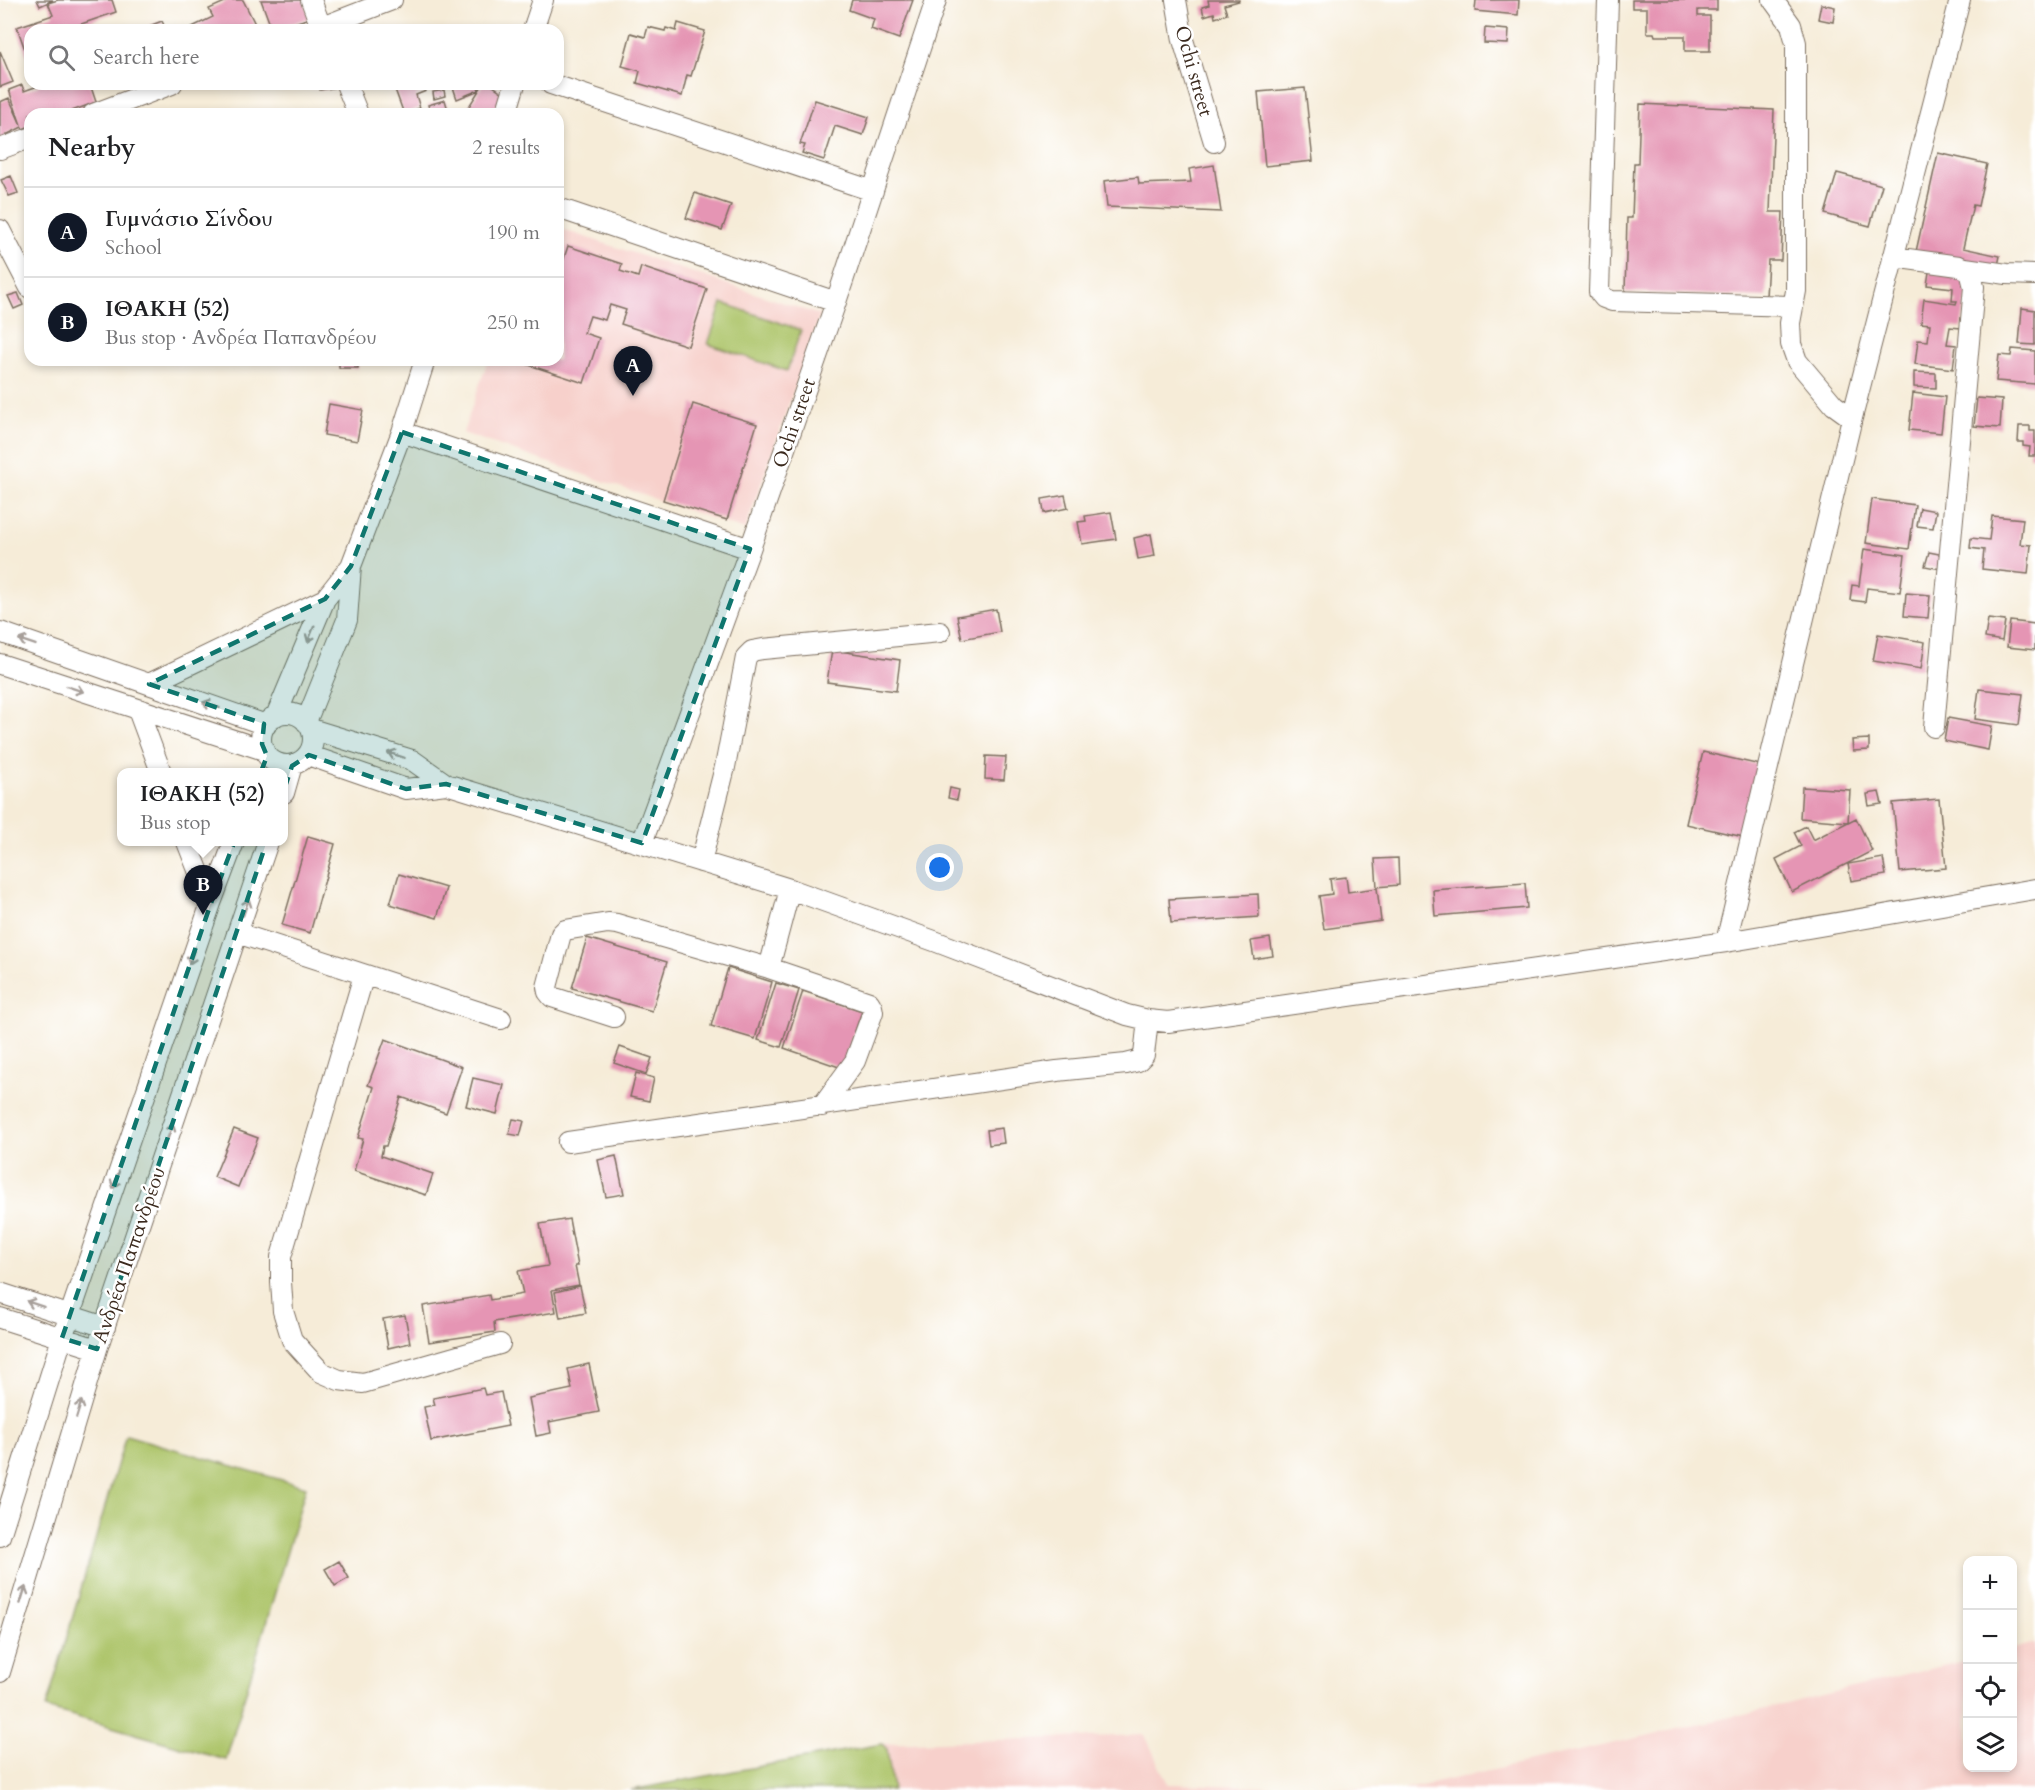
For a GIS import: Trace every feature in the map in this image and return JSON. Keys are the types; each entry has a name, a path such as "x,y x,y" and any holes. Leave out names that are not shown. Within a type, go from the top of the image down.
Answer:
{"street":[{"path":"311,0 318,24"},
{"path":"332,24 393,0"},
{"path":"535,24 543,0"},
{"name":"Ochi street","path":"642,843 750,549 836,302 936,0"},
{"name":"Ochi street","path":"1176,0 1183,40 1214,142"},
{"path":"1608,0 1599,292 1604,298 1612,301 1793,306"},
{"path":"1773,0 1791,25 1796,43 1796,291 1790,323 1791,344 1797,361 1834,405 1852,418"},
{"path":"1726,942 1852,418 1960,0"},
{"path":"564,88 873,191"},
{"path":"109,108 156,90"},
{"path":"348,90 356,108"},
{"path":"508,108 513,90"},
{"path":"0,149 24,140"},
{"path":"564,210 836,302"},
{"path":"0,230 24,276"},
{"path":"1893,257 2007,274 2035,275"},
{"path":"1934,727 1974,287 1970,271 1965,268"},
{"path":"288,785 300,760 312,747 309,726 347,620 351,566 402,432 423,366"},
{"path":"402,432 750,549"},
{"path":"264,760 261,737 271,720 325,599 351,566"},
{"path":"149,684 325,599"},
{"path":"0,632 149,684 271,720 292,714 309,726 412,760 446,784 790,889 937,942 1127,1015 1148,1020 1168,1022 1726,942 2035,889"},
{"path":"701,862 725,767 746,657 752,651 940,632"},
{"path":"0,664 138,710 264,760 283,765 300,760 406,789 446,784"},
{"path":"138,710 160,768"},
{"path":"189,846 210,903"},
{"name":"Ανδρέα Παπανδρέου","path":"0,1536 69,1315 210,903 232,846"},
{"name":"Ανδρέα Παπανδρέου","path":"0,1672 97,1349 267,846"},
{"path":"769,968 790,889"},
{"path":"614,1017 552,997 548,992 547,987 561,934 565,930 608,923 617,924 769,968 869,1002 873,1012 855,1061 822,1106"},
{"path":"237,933 501,1019"},
{"path":"364,975 281,1257 283,1311 292,1340 321,1371 339,1380 363,1383 500,1344"},
{"path":"568,1142 1138,1061 1144,1056 1148,1020"},
{"path":"0,1293 105,1327"},
{"path":"0,1318 97,1349"}],"highlighted area":[{"path":"402,432 750,549 642,843 446,784 406,789 309,755 292,766 97,1349 62,1338 211,903 267,756 262,744 264,724 149,684 325,599 351,566"}],"shaded area":[{"path":"564,230 820,315 745,530 463,433 486,366 564,366"},
{"path":"2035,1643 2035,1790 1403,1790 1745,1714 1963,1661 1963,1772 2017,1772 2017,1648"},
{"path":"1145,1735 1168,1784 1403,1790 631,1790 882,1744"}],"green space":[{"path":"722,303 801,330 787,371 708,344"},
{"path":"126,1435 306,1487 226,1760 46,1708"},
{"path":"882,1744 887,1749 893,1790 631,1790"}],"building":[{"path":"37,0 53,0 40,6"},
{"path":"58,0 112,0 116,12 81,24 26,24 53,15 48,3"},
{"path":"229,0 243,0 255,24 198,24 213,17 209,9"},
{"path":"261,0 304,0 310,18 291,24 270,24"},
{"path":"852,0 913,0 899,39 871,29 874,19 849,10"},
{"path":"1208,0 1239,1 1224,5 1227,14 1215,18 1214,13 1204,16 1202,7 1209,5"},
{"path":"1476,0 1519,0 1518,15 1475,11"},
{"path":"1632,0 1717,0 1717,10 1698,10 1698,16 1710,16 1710,51 1685,51 1685,36 1655,36 1654,33 1647,33 1647,8 1632,8"},
{"path":"1821,4 1835,7 1833,22 1818,19"},
{"path":"678,23 705,31 691,76 687,75 682,96 637,83 640,71 622,66 631,33 645,37 648,27 676,31"},
{"path":"24,25 24,47 17,27"},
{"path":"1485,28 1509,30 1508,44 1484,43"},
{"path":"0,51 13,82 0,87"},
{"path":"22,85 24,91 92,90 96,102 80,108 24,108 24,129 22,127 6,135 8,141 0,145 0,102 9,98 21,125 9,90"},
{"path":"1305,88 1313,161 1265,166 1258,92"},
{"path":"395,90 426,90 416,95 420,108 402,108"},
{"path":"444,90 445,96 434,99 433,92"},
{"path":"454,90 479,90 457,99"},
{"path":"479,90 499,90 506,95 498,108 468,108"},
{"path":"445,100 447,108 429,108 428,105"},
{"path":"815,100 869,117 863,135 835,126 824,160 802,153 805,145 800,144"},
{"path":"1640,104 1774,110 1770,212 1783,212 1781,260 1768,260 1766,297 1625,292 1627,218 1632,218 1634,163 1638,163"},
{"path":"1938,153 1987,164 1978,206 1973,205 1963,248 2000,256 1997,270 1915,256"},
{"path":"1214,165 1221,212 1107,207 1104,181 1138,177 1139,184 1191,182 1189,169"},
{"path":"1837,173 1882,185 1870,226 1825,214"},
{"path":"11,176 18,193 9,196 1,180"},
{"path":"695,193 731,205 722,230 686,218"},
{"path":"568,246 622,264 620,271 638,277 641,267 707,289 688,346 621,324 626,310 610,305 605,320 590,316 584,333 599,338 584,383 532,366 564,366 564,258"},
{"path":"1929,272 1971,277 1961,328 1950,327 1947,344 1956,345 1953,369 1915,364 1918,340 1928,341 1930,324 1921,323 1924,299 1956,304 1957,301 1952,301 1953,288 1927,285"},
{"path":"18,293 23,305 14,309 8,296"},
{"path":"2022,308 2035,310 2035,345 2019,344"},
{"path":"2012,349 2035,351 2035,384 1996,381 1999,355 2011,356"},
{"path":"339,366 358,366 358,368 339,368"},
{"path":"1914,372 1936,373 1936,388 1914,387"},
{"path":"1913,393 1945,397 1941,433 1909,430"},
{"path":"1977,398 2002,400 2000,428 1974,426"},
{"path":"329,404 363,410 357,441 324,435"},
{"path":"693,404 757,424 727,520 663,500"},
{"path":"2019,426 2030,426 2030,431 2035,431 2035,456 2029,456 2030,447 2023,446 2023,442 2018,442"},
{"path":"1065,495 1068,508 1044,513 1042,499"},
{"path":"1872,499 1915,505 1909,549 1866,543"},
{"path":"1920,508 1936,511 1933,528 1917,526"},
{"path":"1111,512 1116,539 1082,544 1078,522 1086,521 1085,516"},
{"path":"1992,516 2023,519 2020,544 2031,545 2028,574 1982,569 1984,550 1970,548 1971,538 1989,540"},
{"path":"1151,534 1155,556 1138,559 1134,538"},
{"path":"1864,549 1905,555 1900,592 1867,588 1865,602 1850,600 1852,585 1859,586"},
{"path":"1929,552 1944,555 1940,569 1925,566"},
{"path":"1906,593 1930,595 1928,618 1904,616"},
{"path":"996,609 1000,632 962,639 957,616"},
{"path":"1988,619 2005,621 2002,641 1985,638"},
{"path":"2010,621 2035,624 2035,650 2007,647"},
{"path":"1878,634 1925,642 1921,669 1873,661"},
{"path":"832,650 900,660 896,691 827,682"},
{"path":"1979,689 2023,694 2019,725 1975,719"},
{"path":"1948,718 1992,726 1988,750 1944,741"},
{"path":"1869,739 1869,750 1853,751 1852,740"},
{"path":"1703,752 1765,766 1748,838 1686,824"},
{"path":"986,756 1006,757 1004,780 985,779"},
{"path":"1802,787 1850,790 1848,822 1800,818"},
{"path":"950,788 959,790 957,800 948,798"},
{"path":"1879,792 1882,804 1869,806 1867,794"},
{"path":"1939,799 1946,868 1900,872 1893,803"},
{"path":"1856,818 1872,851 1792,892 1776,859 1801,846 1794,832 1806,826 1813,840"},
{"path":"308,836 335,844 310,933 282,925"},
{"path":"1398,858 1399,885 1377,887 1375,859"},
{"path":"1883,858 1886,875 1851,881 1848,864"},
{"path":"399,874 446,888 437,918 390,904"},
{"path":"1346,877 1348,892 1377,888 1381,921 1324,929 1319,896 1332,894 1330,879"},
{"path":"1525,883 1527,908 1435,916 1433,890"},
{"path":"1258,894 1259,917 1171,923 1169,899"},
{"path":"587,938 667,962 652,1011 572,988"},
{"path":"1270,938 1273,956 1254,959 1251,941"},
{"path":"728,968 772,982 755,1039 711,1026"},
{"path":"776,983 799,990 781,1047 758,1040"},
{"path":"803,991 862,1011 842,1068 784,1048"},
{"path":"385,1039 462,1067 446,1113 401,1097 386,1146 383,1146 381,1156 433,1174 426,1195 354,1171 363,1139 358,1138 374,1087 368,1085"},
{"path":"620,1047 652,1058 646,1074 614,1063"},
{"path":"636,1073 654,1078 649,1101 630,1097"},
{"path":"473,1078 504,1085 497,1114 466,1106"},
{"path":"513,1119 524,1121 520,1136 509,1134"},
{"path":"1002,1128 1004,1143 989,1145 987,1130"},
{"path":"234,1129 258,1138 238,1187 214,1177"},
{"path":"616,1156 624,1194 606,1197 598,1160"},
{"path":"569,1219 578,1266 575,1266 579,1285 552,1290 556,1312 494,1322 495,1332 429,1342 423,1306 489,1295 490,1300 523,1294 518,1271 548,1266 540,1224"},
{"path":"580,1286 586,1313 560,1318 555,1292"},
{"path":"405,1315 410,1343 388,1348 383,1319"},
{"path":"589,1364 599,1412 549,1422 551,1433 536,1436 529,1398 572,1389 568,1369"},
{"path":"483,1388 485,1395 501,1392 508,1426 431,1441 424,1407 435,1405 433,1398"},
{"path":"339,1561 349,1578 335,1586 325,1569"}],"place":[{"name":"Γυμνάσιο Σίνδου","path":"633,396"},
{"name":"ΙΘΑΚΗ (52)","path":"203,915"}]}
